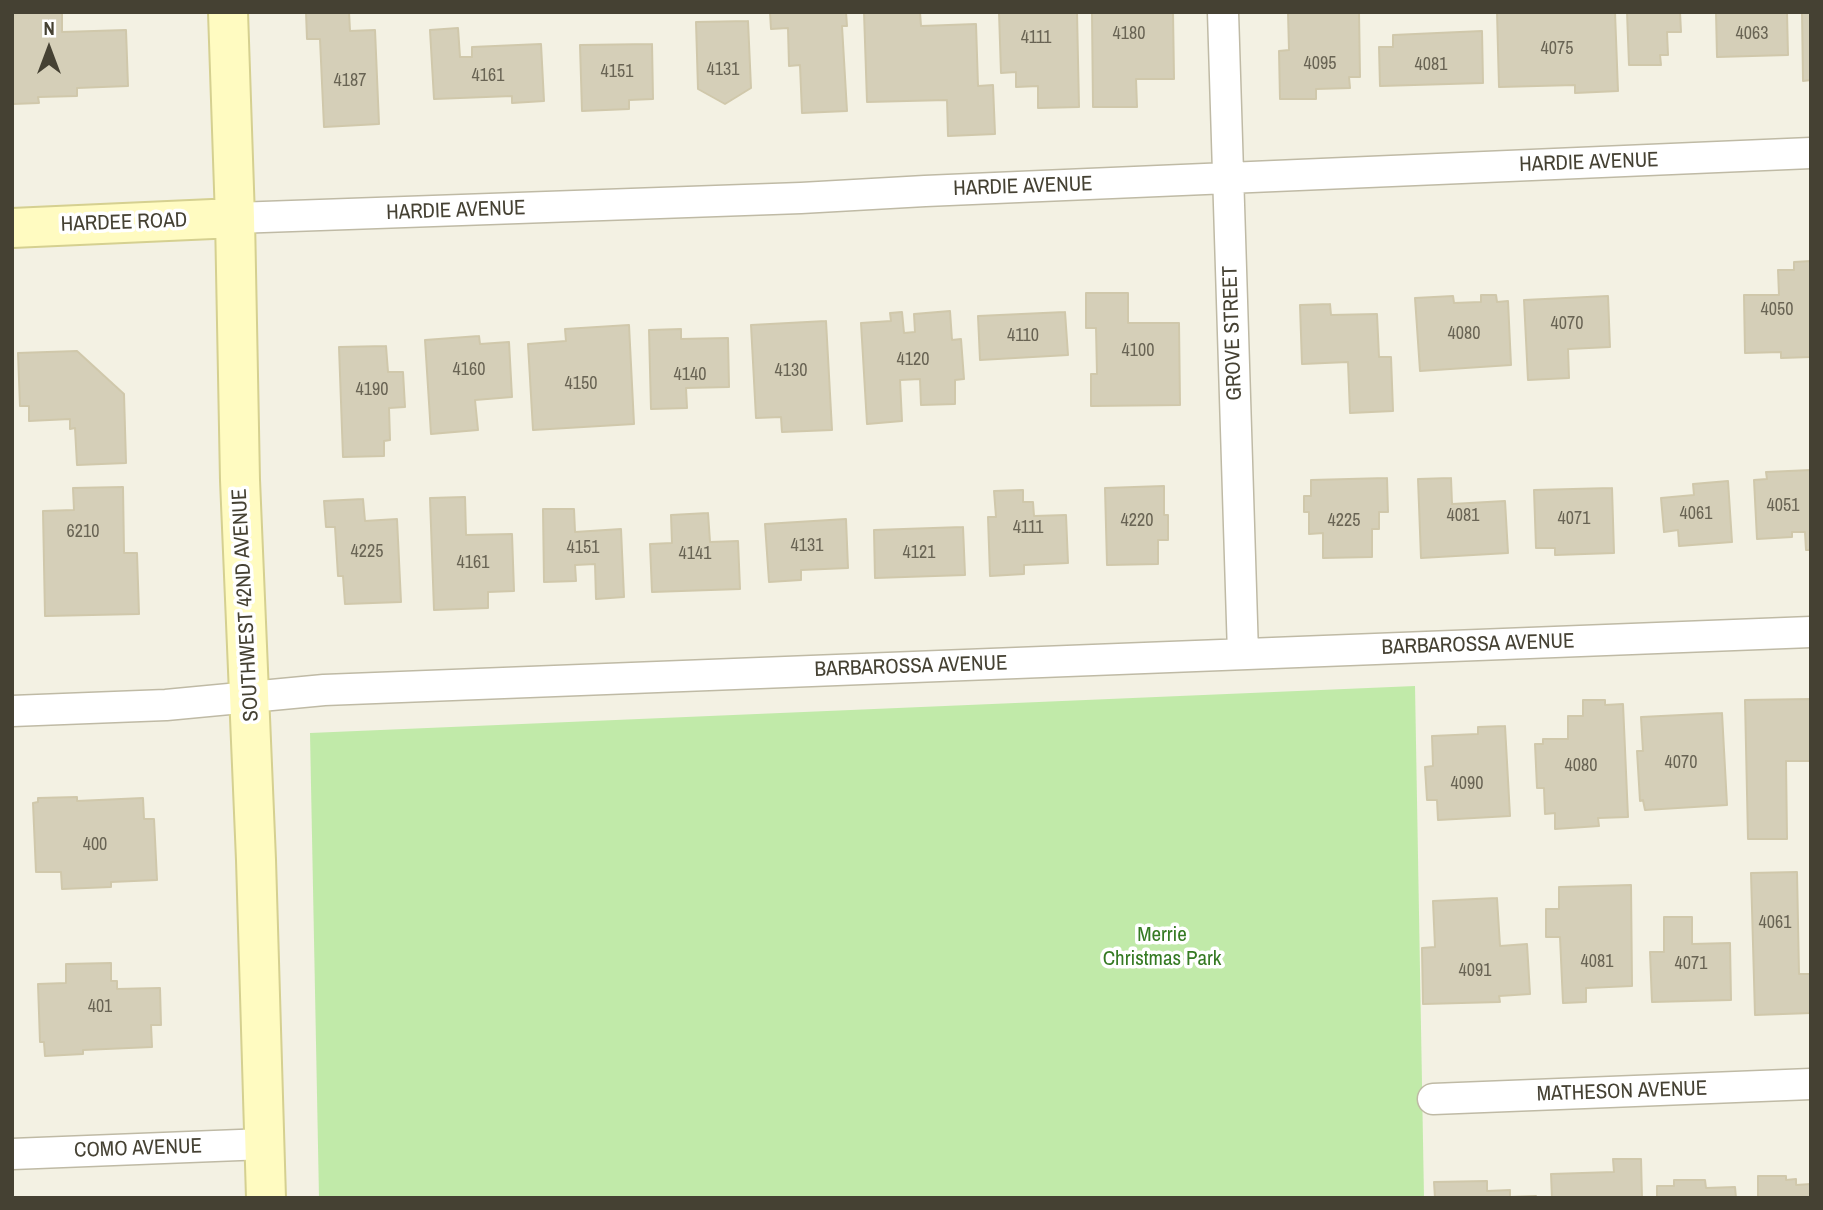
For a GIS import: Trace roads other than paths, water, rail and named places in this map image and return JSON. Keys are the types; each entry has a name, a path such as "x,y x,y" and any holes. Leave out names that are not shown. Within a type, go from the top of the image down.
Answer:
{"main road":[{"name":"SOUTHWEST 42ND AVENUE","path":"228,12 240,480 250,697 266,1198"},
{"name":"HARDEE ROAD","path":"12,228 235,218"}],"street":[{"name":"GROVE STREET","path":"1223,12 1243,654"},
{"name":"HARDIE AVENUE","path":"235,218 801,198 1811,153"},
{"name":"BARBAROSSA AVENUE","path":"12,710 166,705 324,690 1811,632"},
{"name":"MATHESON AVENUE","path":"1433,1099 1811,1084"},
{"name":"COMO AVENUE","path":"12,1154 265,1144"}],"park label":[{"name":"Merrie Christmas Park","path":"1162,947"}]}
